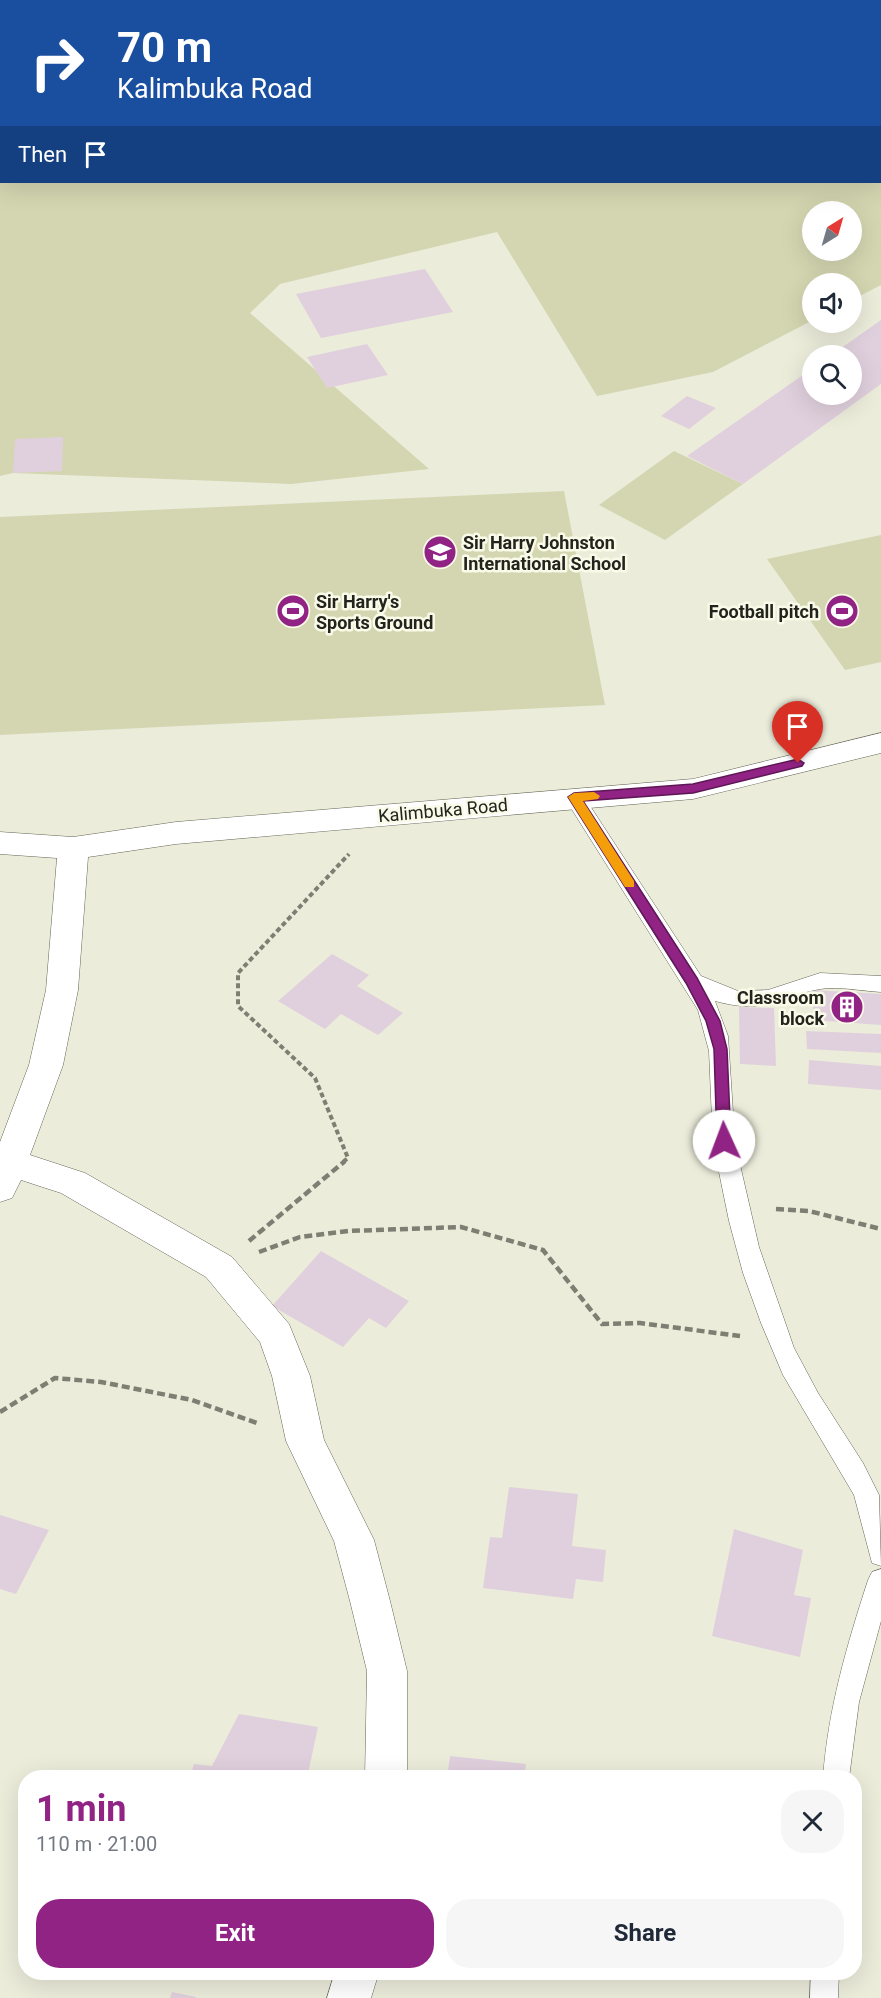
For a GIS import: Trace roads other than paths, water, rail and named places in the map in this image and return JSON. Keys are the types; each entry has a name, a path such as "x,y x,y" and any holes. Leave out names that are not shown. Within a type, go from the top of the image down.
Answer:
{"street":[{"name":"Kalimbuka Road","path":"0,843 73,848 176,833 409,814 574,797 693,789 881,743"},
{"path":"73,848 62,990 46,1065 6,1176 73,1183 219,1267 276,1335 291,1376 306,1441 354,1540 375,1621 387,1671 386,1770"},
{"path":"349,1998 355,1980"}],"lane":[{"path":"574,797 692,981 713,1021 720,1049 724,1141 747,1251 782,1348 863,1485 879,1528 881,1555"},
{"path":"692,981 718,994 738,999 769,998 820,981 881,984"},
{"path":"836,1770 838,1739 850,1677 881,1580"},
{"path":"824,1998 825,1980"}],"place":[{"name":"Sir Harry Johnston International School","path":"440,552"},
{"name":"Sir Harry's Sports Ground","path":"293,611"},
{"name":"Football pitch","path":"842,611"},
{"name":"Classroom block","path":"847,1007"}]}
